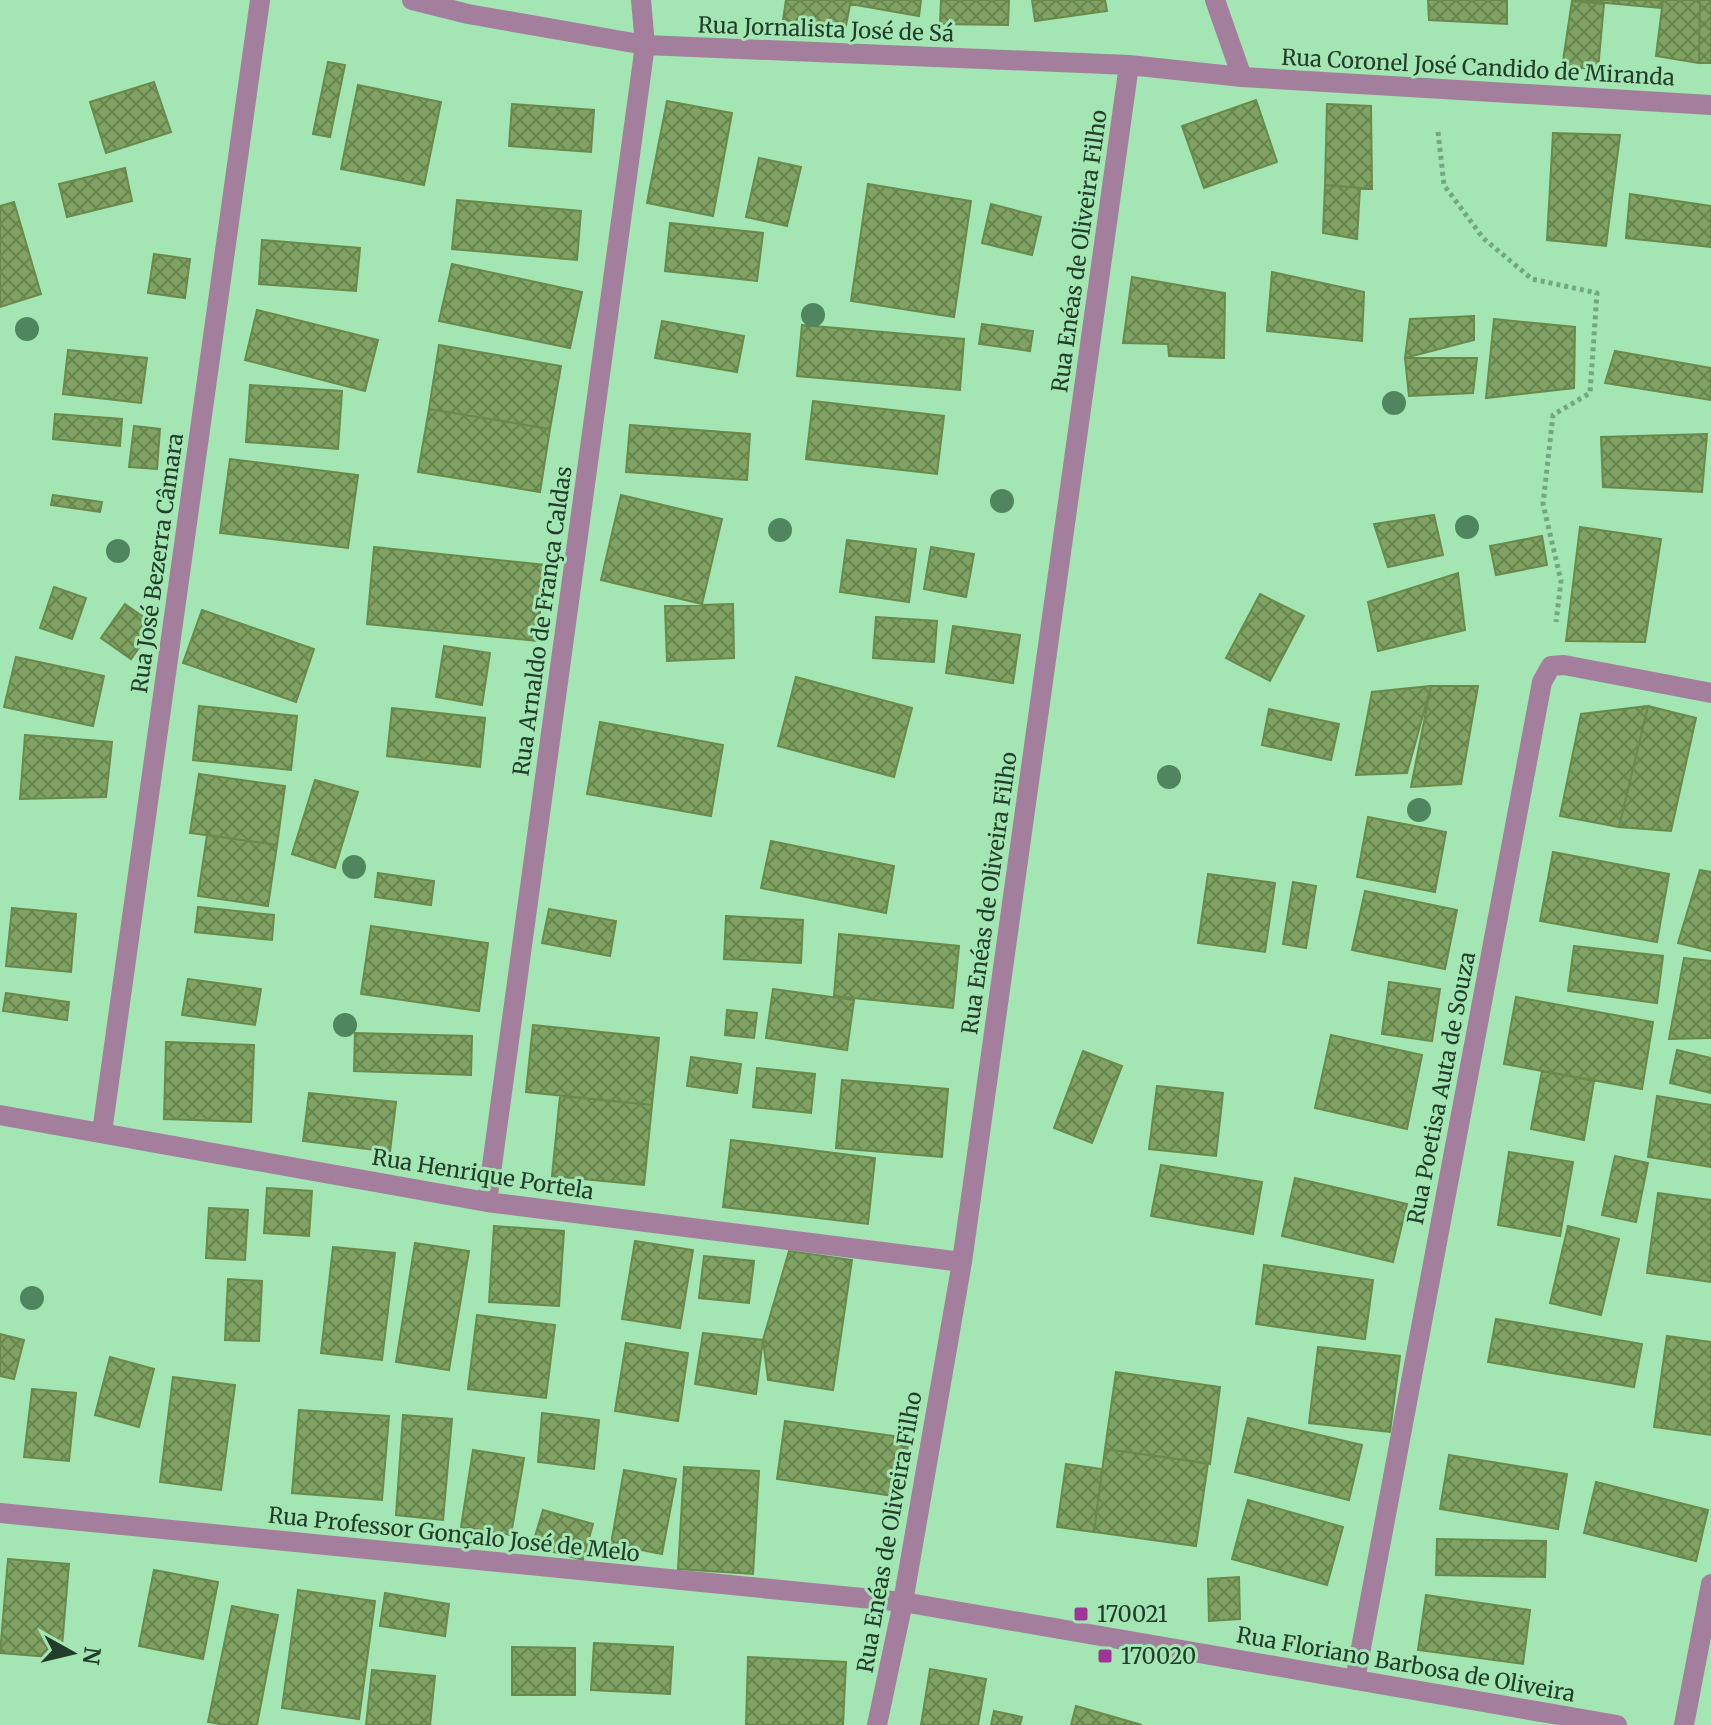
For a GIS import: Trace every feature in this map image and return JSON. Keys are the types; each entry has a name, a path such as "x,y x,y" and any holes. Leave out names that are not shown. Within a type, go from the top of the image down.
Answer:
{"street":[{"name":"Rua José Bezerra Câmara","path":"102,1132 260,0"},
{"name":"Rua Jornalista José de Sá","path":"412,0 468,14 645,45 1129,65 1242,77"},
{"name":"Rua Arnaldo de França Caldas","path":"487,1202 645,45 641,0"},
{"path":"1215,0 1242,77"},
{"name":"Rua Enéas de Oliveira Filho","path":"877,1725 903,1602 962,1262 1129,65"},
{"name":"Rua Coronel José Candido de Miranda","path":"1242,77 1711,105"},
{"path":"1551,666 1581,668 1711,693"},
{"name":"Rua Poetisa Auta de Souza","path":"1355,1680 1542,682 1551,666"},
{"name":"Rua Henrique Portela","path":"0,1115 487,1202 962,1262"},
{"name":"Rua Professor Gonçalo José de Melo","path":"0,1513 903,1602"},
{"path":"1684,1725 1711,1584"},
{"name":"Rua Floriano Barbosa de Oliveira","path":"903,1602 1617,1725"}],"path":[{"path":"1433,89 1444,185 1483,238 1532,279 1597,293 1590,393 1553,415 1543,504 1561,581 1551,666"}],"building":[{"path":"786,0 851,0 845,30 783,20"},
{"path":"851,0 921,0 919,16 850,4"},
{"path":"941,0 1009,0 1008,25 940,24"},
{"path":"1032,0 1105,0 1107,11 1035,21"},
{"path":"1428,0 1507,0 1507,24 1429,20"},
{"path":"1573,0 1663,0 1661,8"},
{"path":"1663,0 1700,0 1699,63 1656,56"},
{"path":"1700,0 1711,0 1711,63 1699,63"},
{"path":"1572,1 1604,4 1598,69 1562,67"},
{"path":"328,62 345,65 330,137 313,134"},
{"path":"154,82 171,132 106,153 90,102"},
{"path":"358,85 441,102 424,185 341,169"},
{"path":"1256,100 1277,162 1204,188 1182,126"},
{"path":"667,101 732,113 713,216 647,203"},
{"path":"512,104 594,110 591,152 509,146"},
{"path":"1327,104 1371,106 1372,189 1325,185"},
{"path":"1553,133 1620,135 1606,246 1547,240"},
{"path":"759,158 801,167 787,226 746,217"},
{"path":"125,168 132,201 67,217 59,184"},
{"path":"868,184 971,201 954,317 851,301"},
{"path":"1325,185 1360,188 1357,239 1323,233"},
{"path":"1630,194 1711,206 1711,247 1626,238"},
{"path":"457,200 581,211 577,260 452,249"},
{"path":"14,202 41,294 0,307 0,206"},
{"path":"991,204 1041,217 1032,255 982,243"},
{"path":"670,223 763,233 757,281 665,271"},
{"path":"262,240 360,248 356,291 259,284"},
{"path":"154,254 190,259 185,298 148,293"},
{"path":"452,264 582,292 570,348 439,321"},
{"path":"1272,272 1364,292 1362,341 1267,331"},
{"path":"1132,277 1225,293 1224,358 1169,356 1168,344 1123,343"},
{"path":"257,310 378,340 365,391 245,360"},
{"path":"1474,316 1474,340 1405,358 1410,319"},
{"path":"1494,319 1575,327 1574,388 1486,398"},
{"path":"662,321 744,336 737,372 655,358"},
{"path":"982,324 1033,331 1030,351 979,344"},
{"path":"802,325 964,339 960,390 797,376"},
{"path":"439,345 561,366 550,429 429,409"},
{"path":"68,350 147,358 141,403 63,394"},
{"path":"1615,351 1711,368 1711,400 1605,383"},
{"path":"1405,358 1477,358 1473,393 1409,396"},
{"path":"250,385 342,391 338,449 246,442"},
{"path":"813,401 944,416 937,474 806,459"},
{"path":"429,409 550,429 540,492 418,472"},
{"path":"55,414 122,419 120,446 53,439"},
{"path":"630,425 750,434 747,480 626,472"},
{"path":"134,426 160,429 157,469 129,467"},
{"path":"1707,434 1702,492 1603,487 1601,437"},
{"path":"230,459 358,475 348,548 220,533"},
{"path":"53,495 102,502 100,512 51,505"},
{"path":"621,495 722,519 702,604 601,580"},
{"path":"1434,515 1443,555 1388,567 1374,524"},
{"path":"1580,527 1661,539 1645,642 1566,641"},
{"path":"1542,536 1547,565 1496,575 1490,546"},
{"path":"847,540 916,549 909,602 840,592"},
{"path":"374,547 545,565 537,641 367,624"},
{"path":"931,547 974,554 966,597 924,589"},
{"path":"1458,573 1465,630 1378,651 1368,602"},
{"path":"54,587 86,598 72,639 40,628"},
{"path":"1260,594 1304,616 1270,681 1226,658"},
{"path":"125,604 155,625 131,659 101,638"},
{"path":"733,604 734,658 667,661 665,606"},
{"path":"202,610 314,649 296,702 183,663"},
{"path":"876,617 937,621 934,662 873,658"},
{"path":"953,626 1020,635 1013,683 946,673"},
{"path":"444,646 490,653 482,705 436,697"},
{"path":"16,657 104,676 93,726 4,707"},
{"path":"796,677 912,708 894,777 778,746"},
{"path":"1431,686 1407,773 1356,775 1372,692"},
{"path":"1431,686 1478,686 1461,784 1411,787"},
{"path":"199,706 297,716 291,770 193,760"},
{"path":"1648,706 1619,827 1560,816 1581,714"},
{"path":"1648,706 1696,718 1671,831 1619,827"},
{"path":"392,708 485,718 480,767 387,756"},
{"path":"1269,709 1339,724 1331,760 1262,745"},
{"path":"600,722 723,745 711,816 587,794"},
{"path":"25,735 112,742 106,797 20,799"},
{"path":"199,774 285,786 277,845 190,833"},
{"path":"315,780 358,792 335,868 292,854"},
{"path":"1368,817 1446,832 1435,892 1357,877"},
{"path":"207,835 277,845 268,906 198,896"},
{"path":"771,841 894,866 886,913 761,888"},
{"path":"1553,852 1669,874 1657,942 1540,921"},
{"path":"1700,870 1711,872 1711,951 1678,943"},
{"path":"378,873 434,881 431,905 375,897"},
{"path":"1208,874 1275,883 1265,952 1198,943"},
{"path":"1293,882 1316,886 1306,948 1283,944"},
{"path":"1365,891 1457,910 1445,969 1352,950"},
{"path":"198,907 274,915 272,940 195,932"},
{"path":"12,908 76,914 71,972 6,966"},
{"path":"549,909 616,921 610,956 542,943"},
{"path":"726,916 803,920 801,963 724,959"},
{"path":"371,926 488,943 479,1011 361,994"},
{"path":"839,934 959,946 953,1008 834,996"},
{"path":"1574,946 1663,956 1657,1003 1568,991"},
{"path":"1684,958 1711,961 1711,1038 1669,1039"},
{"path":"188,979 261,989 255,1025 182,1015"},
{"path":"1389,982 1440,989 1432,1041 1382,1034"},
{"path":"773,989 854,1000 847,1050 766,1038"},
{"path":"6,993 69,1002 67,1020 3,1011"},
{"path":"1516,997 1653,1022 1642,1089 1504,1064"},
{"path":"727,1010 757,1013 754,1038 725,1035"},
{"path":"533,1025 659,1038 652,1105 526,1092"},
{"path":"355,1033 472,1036 471,1075 354,1071"},
{"path":"1331,1035 1422,1055 1407,1129 1315,1108"},
{"path":"166,1042 254,1045 251,1122 164,1119"},
{"path":"1677,1050 1711,1058 1711,1093 1670,1083"},
{"path":"1083,1051 1122,1066 1092,1143 1054,1128"},
{"path":"691,1057 741,1064 737,1093 687,1086"},
{"path":"757,1068 815,1074 811,1113 753,1107"},
{"path":"1542,1071 1594,1081 1584,1140 1531,1129"},
{"path":"842,1080 948,1089 942,1157 836,1148"},
{"path":"1157,1086 1223,1093 1216,1156 1149,1149"},
{"path":"309,1093 396,1102 390,1152 303,1141"},
{"path":"560,1096 652,1105 644,1185 552,1176"},
{"path":"1657,1096 1711,1105 1711,1167 1648,1157"},
{"path":"731,1140 875,1158 868,1224 723,1207"},
{"path":"1509,1152 1573,1162 1560,1236 1498,1225"},
{"path":"1615,1156 1648,1163 1636,1222 1602,1215"},
{"path":"1161,1165 1262,1182 1253,1234 1151,1216"},
{"path":"1295,1178 1407,1204 1393,1262 1282,1236"},
{"path":"267,1188 312,1191 309,1236 264,1233"},
{"path":"1658,1193 1711,1200 1711,1282 1647,1273"},
{"path":"209,1208 248,1210 245,1260 206,1258"},
{"path":"494,1226 564,1231 559,1306 489,1302"},
{"path":"1568,1226 1619,1239 1601,1315 1550,1303"},
{"path":"635,1241 693,1250 680,1328 622,1319"},
{"path":"415,1243 469,1251 449,1370 396,1362"},
{"path":"333,1247 395,1253 382,1360 321,1353"},
{"path":"789,1251 852,1260 833,1390 768,1380 763,1340"},
{"path":"704,1256 754,1261 749,1303 699,1298"},
{"path":"1264,1265 1373,1280 1365,1339 1256,1324"},
{"path":"228,1279 262,1281 259,1341 225,1340"},
{"path":"477,1315 555,1325 546,1398 468,1389"},
{"path":"1496,1319 1642,1344 1634,1387 1488,1362"},
{"path":"703,1333 763,1340 756,1394 695,1384"},
{"path":"0,1334 24,1340 14,1379 0,1376"},
{"path":"1667,1336 1711,1342 1711,1435 1654,1427"},
{"path":"626,1343 688,1353 678,1421 615,1411"},
{"path":"1318,1347 1400,1356 1390,1432 1309,1423"},
{"path":"110,1357 154,1369 139,1427 95,1415"},
{"path":"1116,1372 1220,1387 1210,1464 1105,1449"},
{"path":"173,1377 235,1385 221,1490 160,1482"},
{"path":"32,1389 76,1393 69,1461 24,1457"},
{"path":"299,1410 389,1416 382,1500 292,1493"},
{"path":"542,1413 599,1420 594,1469 538,1462"},
{"path":"403,1415 452,1419 443,1520 396,1515"},
{"path":"1248,1418 1362,1445 1349,1500 1235,1472"},
{"path":"785,1421 909,1438 901,1497 777,1479"},
{"path":"1105,1449 1208,1463 1196,1546 1094,1532"},
{"path":"473,1450 524,1458 511,1535 461,1527"},
{"path":"1449,1455 1567,1474 1558,1529 1440,1509"},
{"path":"1066,1464 1102,1469 1094,1532 1057,1527"},
{"path":"684,1467 759,1471 753,1574 678,1569"},
{"path":"624,1470 676,1479 662,1554 611,1544"},
{"path":"1596,1482 1708,1510 1696,1561 1584,1533"},
{"path":"1248,1500 1343,1527 1327,1585 1232,1559"},
{"path":"543,1510 593,1524 583,1560 532,1546"},
{"path":"1437,1539 1546,1541 1545,1577 1436,1575"},
{"path":"8,1559 69,1564 61,1658 0,1653"},
{"path":"154,1570 218,1582 203,1659 139,1646"},
{"path":"1239,1577 1240,1619 1209,1621 1208,1579"},
{"path":"298,1590 375,1601 359,1719 282,1708"},
{"path":"385,1593 449,1604 445,1636 380,1626"},
{"path":"1426,1595 1530,1610 1523,1664 1418,1650"},
{"path":"232,1606 278,1615 257,1725 208,1722"},
{"path":"594,1643 673,1647 670,1694 591,1690"},
{"path":"512,1647 575,1648 575,1695 512,1695"},
{"path":"748,1657 846,1662 843,1725 746,1725"},
{"path":"930,1669 986,1679 978,1725 921,1725"},
{"path":"372,1670 435,1676 430,1725 366,1725"},
{"path":"1076,1706 1142,1725 1071,1725"},
{"path":"994,1711 1022,1717 1020,1725 991,1725"}],"place":[{"name":"170021","path":"1081,1614"},
{"name":"170020","path":"1105,1656"}]}
